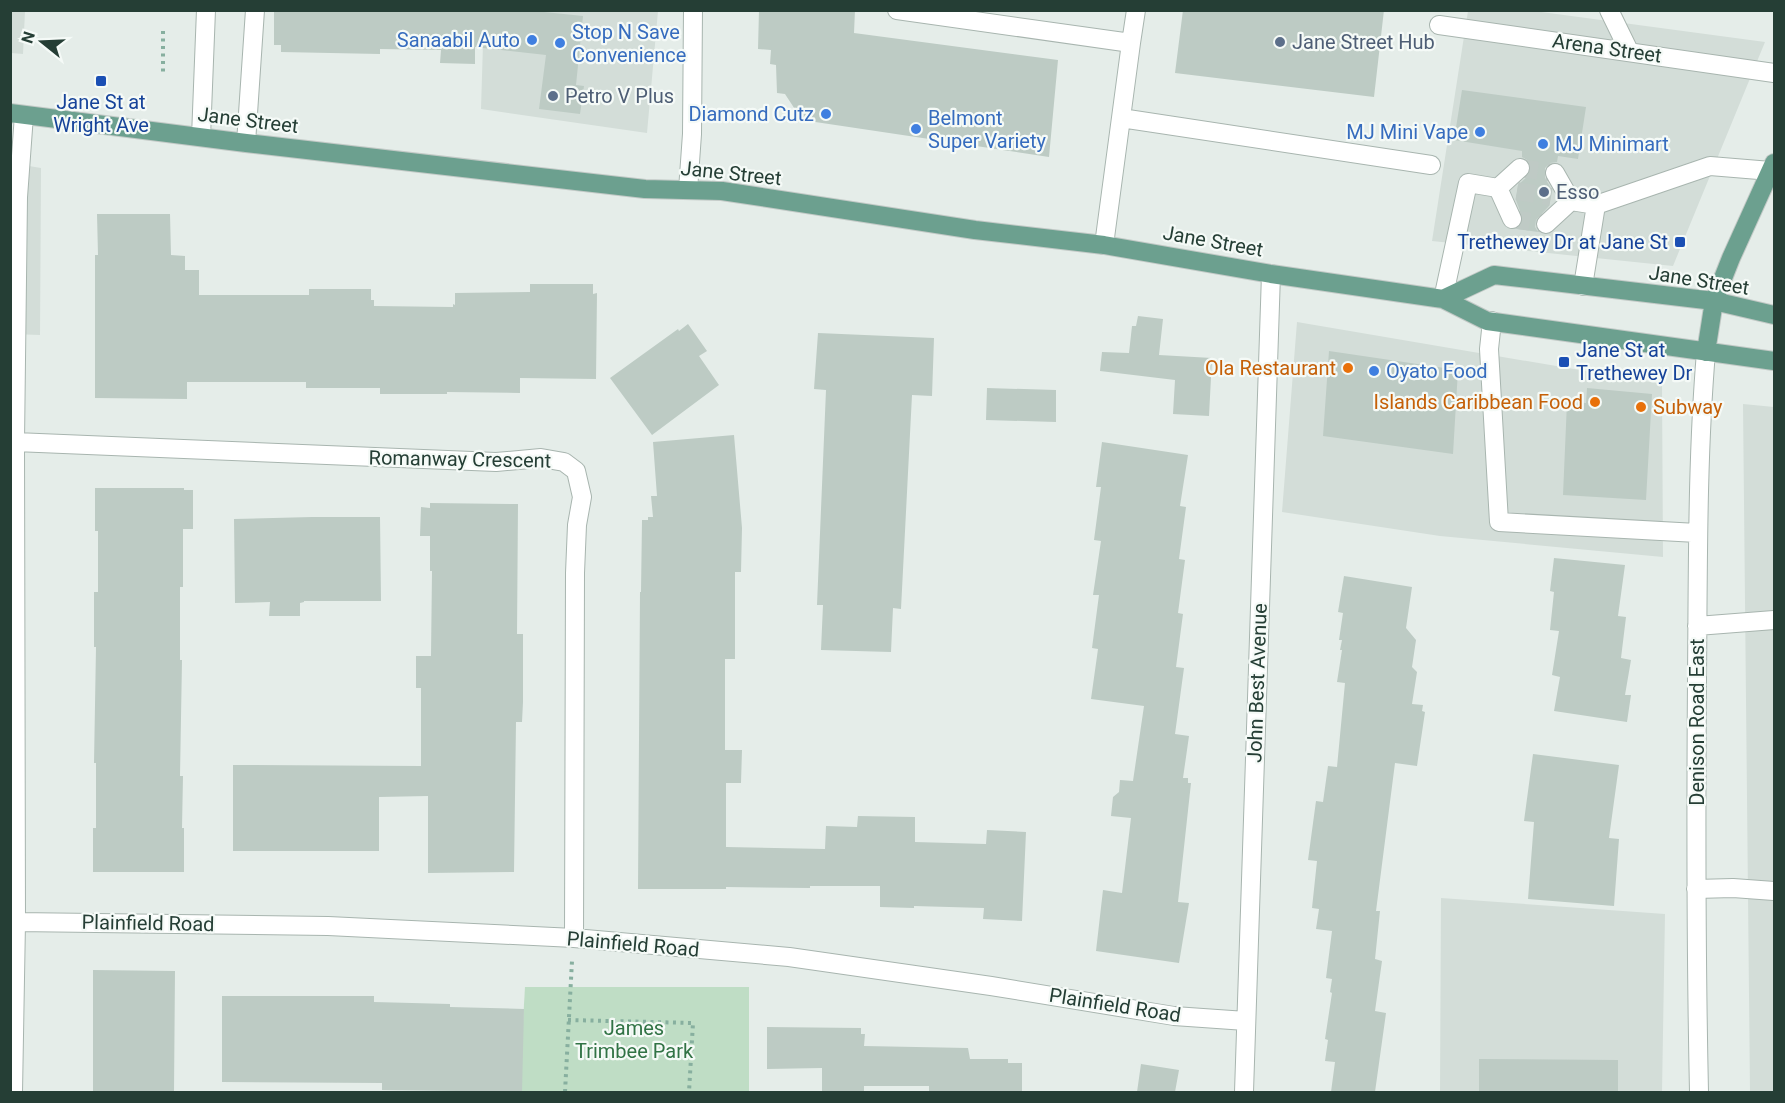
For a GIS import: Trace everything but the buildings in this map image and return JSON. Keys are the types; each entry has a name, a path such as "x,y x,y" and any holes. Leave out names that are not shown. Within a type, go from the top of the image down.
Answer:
{"main road":[{"name":"Jane Street","path":"17,114 645,189 722,191 975,230 1104,245 1271,274 1443,299 1487,321 1774,361"},
{"path":"1706,352 1714,301 1773,167"},
{"name":"Jane Street","path":"1443,299 1494,275 1714,301 1774,315"}],"street":[{"path":"201,137 206,10"},
{"path":"246,143 255,10"},
{"path":"688,190 692,134 693,10"},
{"path":"897,10 1131,43"},
{"path":"1104,245 1136,10"},
{"path":"1609,10 1629,51"},
{"name":"Arena Street","path":"1439,25 1774,73"},
{"path":"13,1092 16,922 14,197 17,114"},
{"path":"1121,118 1431,165"},
{"path":"1551,197 1596,205 1710,166 1773,167"},
{"path":"1498,188 1520,168"},
{"path":"1555,173 1571,201"},
{"path":"1443,299 1468,183 1517,191"},
{"path":"1498,188 1512,219"},
{"path":"1546,224 1571,201"},
{"path":"1583,286 1596,205"},
{"name":"John Best Avenue","path":"1244,1092 1271,274"},
{"path":"1492,321 1490,349 1499,522 1697,533"},
{"name":"Denison Road East","path":"1699,1092 1696,889 1697,533 1706,352"},
{"name":"Romanway Crescent","path":"15,442 496,462 541,458 564,462 576,471 582,497 577,525 575,573 574,938"},
{"path":"1698,626 1774,620"},
{"path":"1696,889 1732,888 1774,891"},
{"name":"Plainfield Road","path":"16,922 328,926 574,938 789,957 992,986 1174,1016 1246,1021"}],"path":[{"path":"163,31 163,75"},
{"path":"565,1092 574,938"},
{"path":"568,1020 693,1023 689,1092"}],"shaded area":[{"path":"11,10 25,11 23,54 11,53"},
{"path":"484,11 658,11 647,133 481,109"},
{"path":"1468,11 1534,11 1765,42 1673,266 1432,241"},
{"path":"11,163 41,168 40,335 11,334"},
{"path":"1297,322 1662,384 1663,557 1440,536 1282,512"},
{"path":"1743,404 1774,407 1774,1092 1750,1092"},
{"path":"1441,898 1665,914 1662,1092 1440,1092"}],"green space":[{"name":"James Trimbee Park","path":"525,987 749,987 749,1092 519,1092"}],"tunnel":[{"path":"1520,168 1555,173"},
{"path":"1517,191 1551,197"},
{"path":"1512,219 1546,224"}],"place":[{"name":"Sanaabil Auto","path":"532,40"},
{"name":"Jane Street Hub","path":"1280,42"},
{"name":"Stop N Save Convenience","path":"560,43"},
{"name":"Jane St at Wright Ave","path":"101,81"},
{"name":"Petro V Plus","path":"553,96"},
{"name":"Diamond Cutz","path":"826,114"},
{"name":"Belmont Super Variety","path":"916,129"},
{"name":"MJ Mini Vape","path":"1480,132"},
{"name":"MJ Minimart","path":"1543,144"},
{"name":"Esso","path":"1544,192"},
{"name":"Trethewey Dr at Jane St","path":"1680,242"},
{"name":"Jane St at Trethewey Dr","path":"1564,362"},
{"name":"Ola Restaurant","path":"1348,368"},
{"name":"Oyato Food","path":"1374,371"},
{"name":"Islands Caribbean Food","path":"1595,402"},
{"name":"Subway","path":"1641,407"}]}
